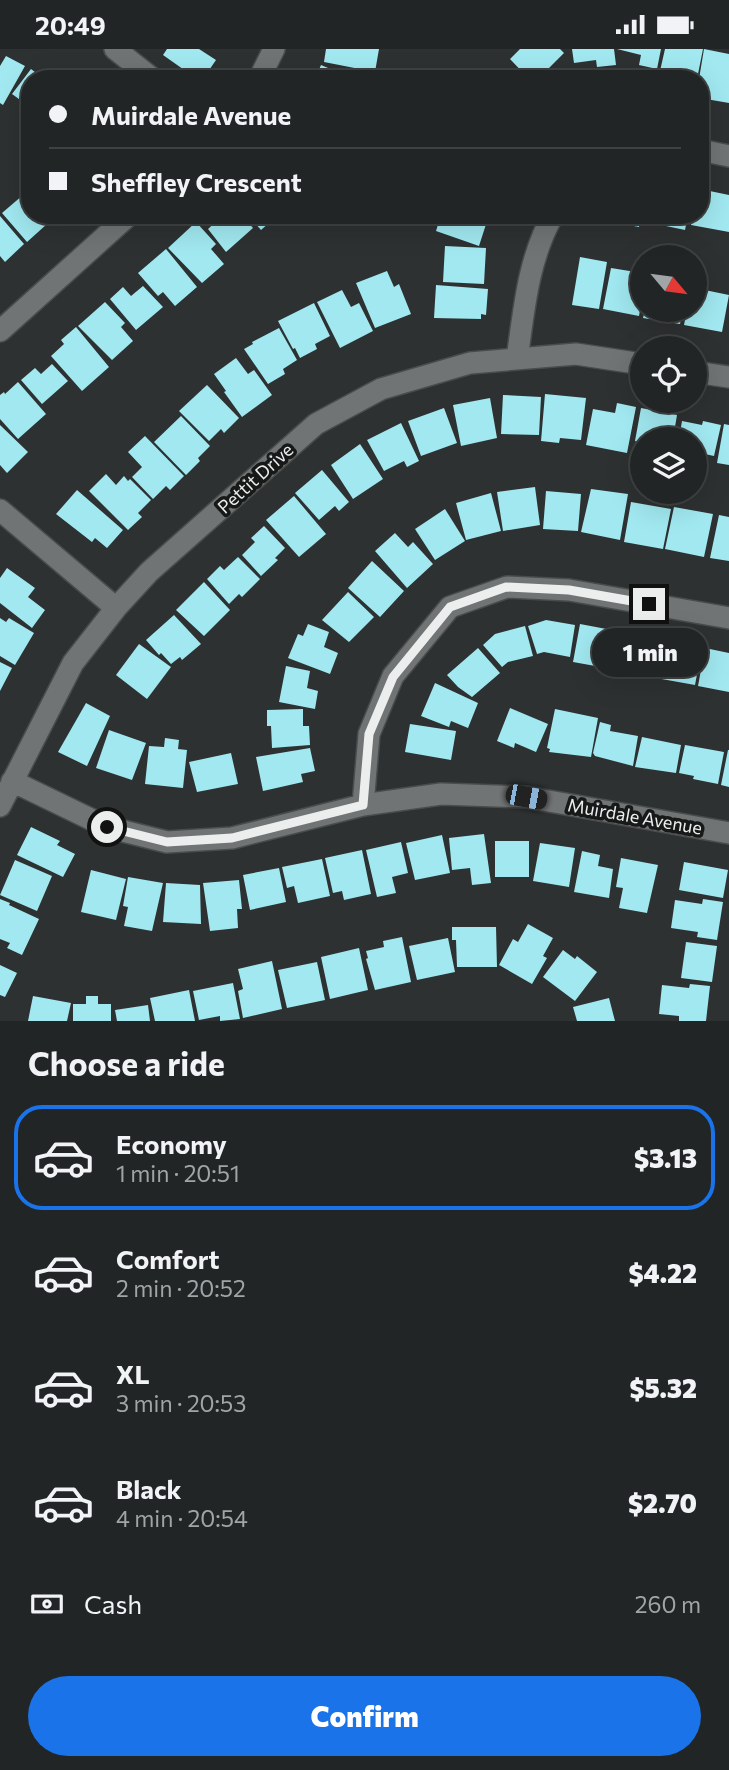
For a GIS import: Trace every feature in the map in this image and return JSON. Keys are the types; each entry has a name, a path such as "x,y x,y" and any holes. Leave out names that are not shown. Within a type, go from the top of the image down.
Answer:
{"street":[{"path":"115,49 142,70"},
{"path":"264,70 274,49"},
{"path":"709,152 729,156"},
{"path":"5,317 118,224"},
{"path":"517,359 528,279 548,224"},
{"name":"Pettit Drive","path":"0,806 73,663 116,608 149,572 316,424 381,389 470,363 576,354 630,362"},
{"path":"707,374 729,377"},
{"path":"0,510 116,608"},
{"path":"363,805 369,734 393,677 450,607 506,587 569,590 729,618"},
{"name":"Muirdale Avenue","path":"12,781 107,827 167,842 232,838 363,805 441,794 526,797 729,833"}],"building":[{"path":"167,49 199,49 216,60 209,70 184,70 163,55"},
{"path":"326,49 379,49 375,70 324,62"},
{"path":"520,49 560,49 564,53 547,70 520,70 510,59"},
{"path":"572,49 614,49 616,65 597,67 596,60 574,63"},
{"path":"617,49 661,49 657,69 639,65 641,55"},
{"path":"665,49 703,49 699,70 660,70"},
{"path":"704,49 729,54 729,103 709,100 709,70 700,70"},
{"path":"6,56 25,66 3,105 0,103 0,66"},
{"path":"321,65 333,70 319,70"},
{"path":"21,82 21,100 12,94"},
{"path":"709,191 729,195 729,232 691,225 709,224"},
{"path":"21,197 21,224 47,224 27,242 2,213"},
{"path":"0,216 24,244 5,262 0,256"},
{"path":"194,224 198,224 216,244 211,249 224,264 202,283 168,248"},
{"path":"213,224 250,224 253,228 226,252 208,229"},
{"path":"256,224 268,224 261,230"},
{"path":"438,224 486,224 479,246 436,231"},
{"path":"656,224 686,224 685,230"},
{"path":"445,246 486,248 484,284 443,282"},
{"path":"166,249 197,287 175,306 163,292 158,296 138,273"},
{"path":"580,257 607,262 599,309 572,305"},
{"path":"611,268 630,271 630,314 603,309"},
{"path":"387,271 394,287 399,284 411,314 375,328 356,283"},
{"path":"436,285 488,289 486,315 481,314 481,319 434,318"},
{"path":"143,286 163,307 136,330 110,299 123,287 131,296"},
{"path":"342,290 351,307 359,303 373,331 340,348 317,302"},
{"path":"707,290 729,295 722,332 684,325 685,322 707,322"},
{"path":"105,302 125,323 121,327 133,341 112,360 78,326"},
{"path":"314,303 330,336 315,344 317,349 300,358 278,321"},
{"path":"76,327 109,367 82,391 51,356 64,344 61,340"},
{"path":"279,328 297,360 283,369 285,374 268,384 244,349"},
{"path":"236,358 248,374 254,370 272,395 242,417 214,374"},
{"path":"52,364 68,381 42,404 21,380 35,368 41,374"},
{"path":"18,382 46,414 18,439 0,419 0,395 4,392 5,394"},
{"path":"207,385 239,418 224,433 221,429 209,441 179,411"},
{"path":"545,394 586,398 581,440 560,438 559,443 541,441"},
{"path":"503,395 541,397 539,435 501,434"},
{"path":"490,398 497,438 461,446 453,405"},
{"path":"617,403 630,406 630,413 635,413 627,453 586,445 593,409 615,413"},
{"path":"444,408 457,443 421,456 408,421"},
{"path":"640,413 677,415 675,427 638,427"},
{"path":"181,416 210,446 186,475 154,442"},
{"path":"682,421 702,425 703,421 721,425 714,456 707,455 707,427 681,427"},
{"path":"401,423 419,461 407,467 404,461 384,471 367,440"},
{"path":"724,424 729,425 729,465 717,463"},
{"path":"0,425 28,452 7,473 0,465"},
{"path":"145,436 184,476 170,490 166,486 153,499 132,477 142,467 128,452"},
{"path":"360,444 383,479 353,499 331,465"},
{"path":"322,470 349,502 339,511 335,506 319,520 295,493"},
{"path":"106,474 116,485 124,476 128,481 130,479 151,500 138,513 142,517 128,530 89,491"},
{"path":"535,487 540,525 503,531 497,492"},
{"path":"591,489 628,494 620,540 581,532"},
{"path":"77,490 123,530 107,548 95,538 92,542 56,514"},
{"path":"546,491 581,494 578,531 543,529"},
{"path":"491,493 501,531 466,540 456,503"},
{"path":"294,496 326,534 299,557 266,520"},
{"path":"631,504 671,509 663,549 624,542"},
{"path":"674,507 713,514 704,557 665,549"},
{"path":"445,509 465,541 435,560 415,529"},
{"path":"719,515 729,517 729,561 710,558"},
{"path":"264,526 285,548 275,558 278,560 261,576 242,555 255,542 251,538"},
{"path":"395,533 408,547 413,542 433,564 407,588 375,551"},
{"path":"238,557 260,579 242,597 239,594 229,604 207,579 220,566 224,570"},
{"path":"372,561 404,591 380,617 348,588"},
{"path":"7,568 35,588 28,597 45,610 32,628 0,603 0,578"},
{"path":"204,582 230,610 204,636 176,610"},
{"path":"348,592 374,617 349,642 322,620"},
{"path":"174,615 201,644 182,660 180,657 171,664 146,640"},
{"path":"0,618 6,622 9,618 34,633 15,665 0,656"},
{"path":"546,620 575,625 570,657 544,652 537,654 528,626"},
{"path":"308,624 329,632 324,647 338,653 330,674 288,658 298,634 303,636"},
{"path":"580,624 617,631 612,669 573,662"},
{"path":"525,626 533,656 508,662 502,667 483,645 495,634"},
{"path":"621,632 660,639 653,678 614,670"},
{"path":"663,641 702,648 695,685 656,678"},
{"path":"139,644 171,667 147,699 116,675"},
{"path":"478,648 500,673 472,697 447,675"},
{"path":"705,648 729,653 729,692 698,686"},
{"path":"0,662 12,668 0,691"},
{"path":"286,666 310,671 307,688 318,691 315,709 279,702"},
{"path":"435,683 478,703 468,728 451,721 449,727 421,716"},
{"path":"86,703 110,716 87,766 58,752"},
{"path":"510,708 548,724 536,752 515,743 514,748 497,741"},
{"path":"303,709 303,726 309,726 310,745 272,748 267,710"},
{"path":"555,709 598,718 591,757 549,752 550,749 547,748"},
{"path":"600,722 611,725 610,731 638,736 633,766 595,756 593,753"},
{"path":"410,724 456,731 451,760 405,752"},
{"path":"109,730 146,743 132,780 96,768"},
{"path":"642,737 681,745 676,773 635,767"},
{"path":"165,738 179,740 178,749 187,750 183,788 145,784 149,746 164,747"},
{"path":"685,745 724,752 718,784 679,773"},
{"path":"310,748 315,771 301,774 303,782 263,791 256,757"},
{"path":"729,750 729,787 721,785"},
{"path":"231,753 238,784 197,792 189,762"},
{"path":"31,827 60,841 57,845 75,854 63,877 17,855"},
{"path":"484,834 491,883 472,885 470,868 452,870 449,838"},
{"path":"442,835 450,873 415,880 406,843"},
{"path":"495,841 529,841 529,877 495,877"},
{"path":"401,842 408,873 392,877 396,893 377,897 366,850"},
{"path":"540,843 575,848 569,887 533,881"},
{"path":"362,850 371,894 344,900 342,891 333,893 325,858"},
{"path":"582,851 600,855 598,866 613,869 609,898 574,892"},
{"path":"621,858 658,865 647,913 619,908 623,888 616,887"},
{"path":"322,859 330,896 298,903 294,886 287,888 282,867"},
{"path":"15,860 52,876 37,911 0,895"},
{"path":"684,862 728,870 723,898 679,890"},
{"path":"279,868 286,902 250,910 243,875"},
{"path":"91,870 126,879 116,920 81,912"},
{"path":"128,877 163,883 152,931 124,926 128,907 123,906"},
{"path":"239,880 242,909 237,909 238,928 210,931 203,883"},
{"path":"166,883 200,885 201,924 163,922"},
{"path":"0,899 39,919 22,955 7,948 10,943 0,939"},
{"path":"703,899 723,902 717,940 697,937 698,932 671,928 675,900 702,904"},
{"path":"528,924 553,938 543,956 547,958 532,984 499,965 513,939 518,942"},
{"path":"452,927 496,927 497,967 457,967 456,940 452,940"},
{"path":"402,937 411,982 375,990 366,951 384,947 383,941"},
{"path":"448,938 455,972 417,980 409,946"},
{"path":"686,942 717,946 712,982 681,978"},
{"path":"359,948 368,990 330,999 321,957"},
{"path":"563,950 575,959 577,956 597,972 575,1001 543,977"},
{"path":"272,961 282,1009 243,1018 238,991 243,989 238,969"},
{"path":"317,962 325,1000 287,1008 278,970"},
{"path":"0,965 17,973 5,997 0,995"},
{"path":"233,983 240,1019 220,1021 220,1016 199,1020 193,991"},
{"path":"690,984 710,986 706,1021 679,1021 679,1016 659,1014 662,985 689,988"},
{"path":"189,990 195,1021 155,1021 150,998"},
{"path":"33,996 71,1003 67,1021 28,1021"},
{"path":"86,996 98,996 98,1004 111,1004 111,1021 73,1021 73,1004 86,1004"},
{"path":"609,998 615,1021 577,1021 573,1007"},
{"path":"148,1005 150,1021 117,1021 115,1010"}],"route":[{"path":"107,827 167,842 232,838 363,805 369,734 393,677 450,607 506,587 569,590 649,604"}]}
